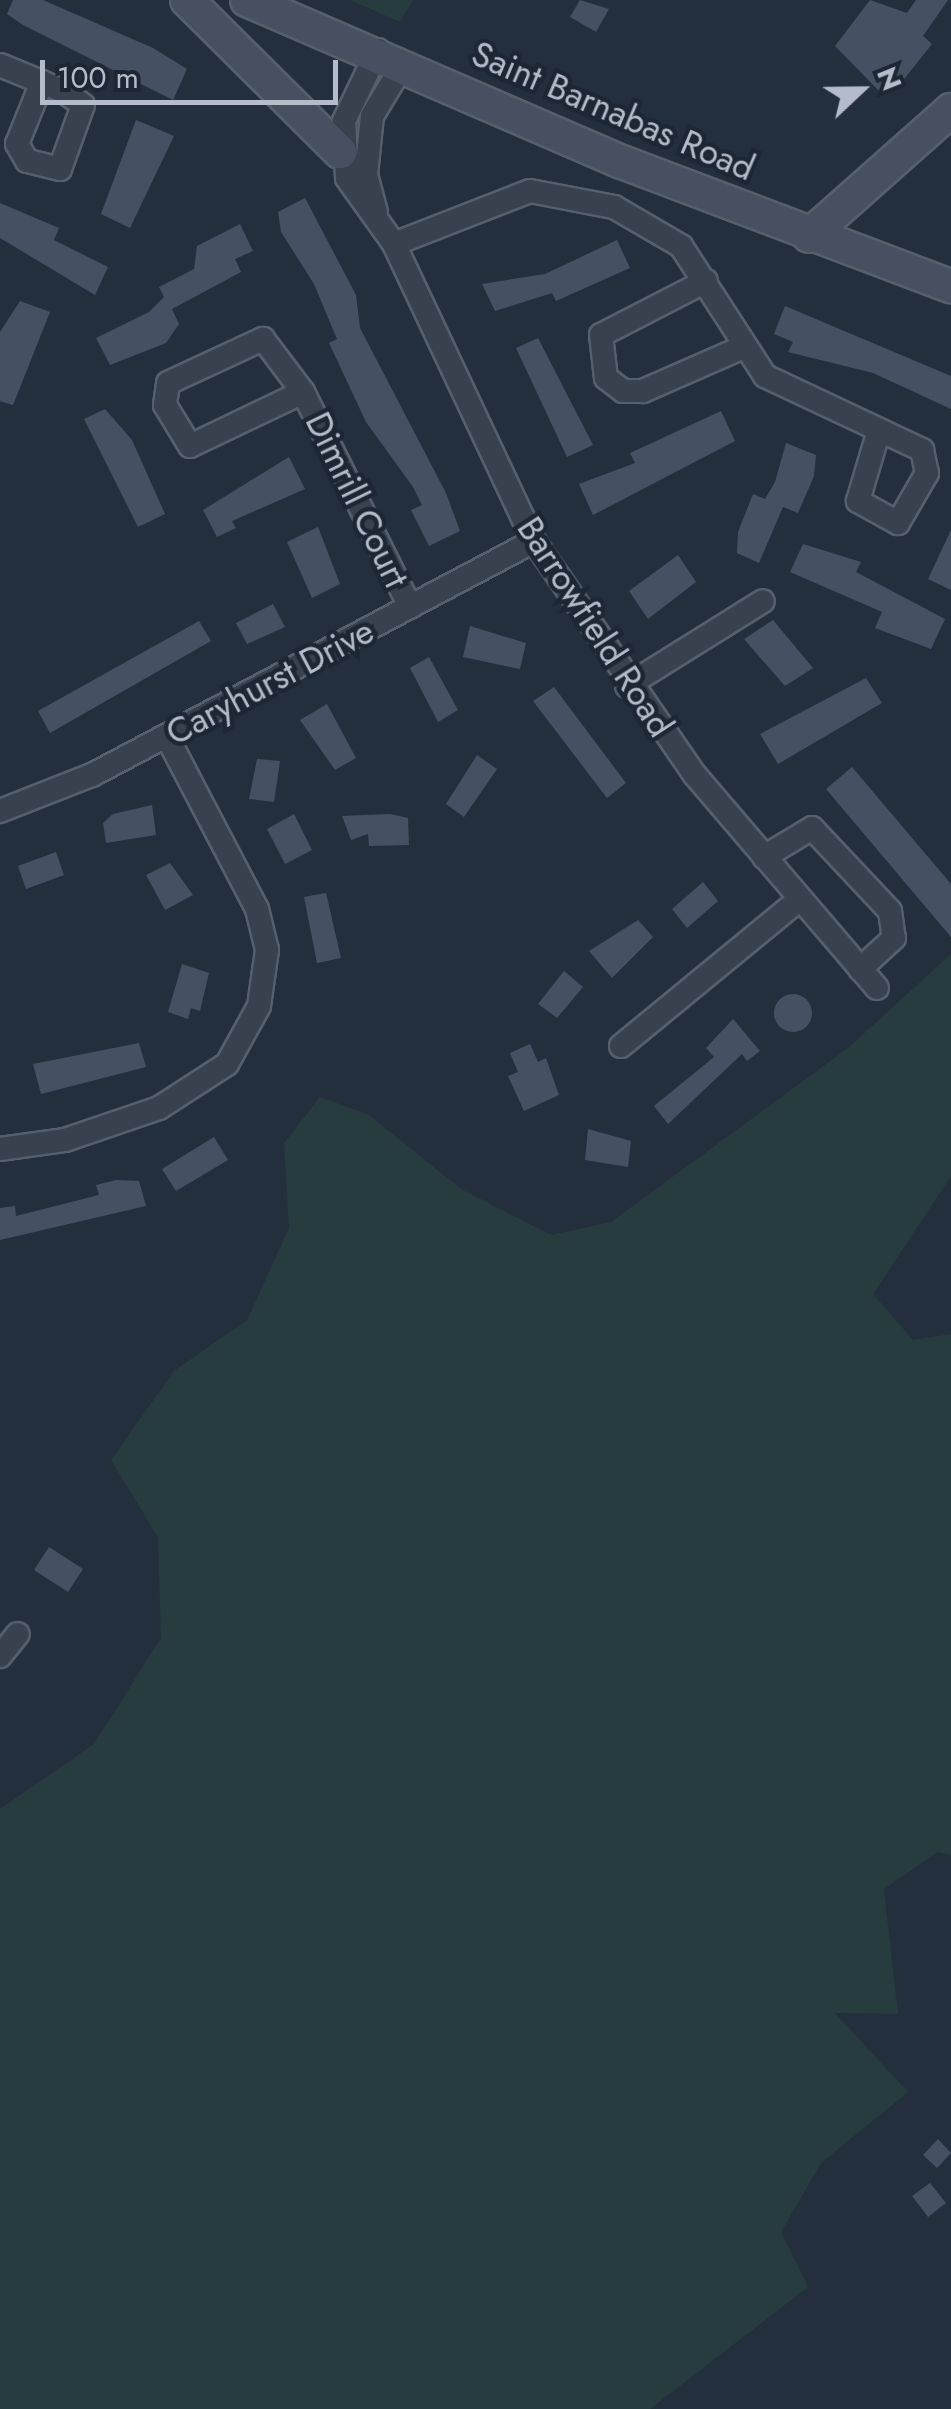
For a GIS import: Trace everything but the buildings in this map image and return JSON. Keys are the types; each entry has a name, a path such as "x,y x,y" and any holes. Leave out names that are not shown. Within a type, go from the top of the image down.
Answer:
{"main road":[{"path":"187,0 340,152"},
{"name":"Saint Barnabas Road","path":"247,0 391,57 808,236 951,286"},
{"path":"808,236 951,110"}],"street":[{"path":"340,152 351,101 391,57"},
{"name":"Barrowfield Road","path":"378,220 366,176 372,116 391,57"},
{"path":"0,66 42,82 83,105 70,158 50,170 19,154 42,82"},
{"name":"Barrowfield Road","path":"340,152 394,244 534,541 627,686 764,858 877,988"},
{"path":"394,244 543,190 614,207 662,231 706,281 742,348 789,392 879,430 920,448 928,463 898,523 865,510 857,489 879,430"},
{"path":"706,281 601,335 606,378 623,391 643,390 742,348"},
{"name":"Dimrill Court","path":"304,392 190,446 165,404 174,376 262,339 304,392 410,607"},
{"name":"Caryhurst Drive","path":"0,811 167,737 534,541"},
{"path":"627,686 763,601"},
{"path":"0,1149 97,1132 160,1108 226,1064 259,1006 267,950 258,909 167,737"},
{"path":"764,858 812,828 890,911 894,938 860,969"},
{"path":"621,1046 799,900"},
{"path":"0,1656 18,1634"}],"green space":[{"path":"350,0 413,0 400,22"},
{"path":"951,954 951,1176 873,1294 913,1340 951,1334 951,1855 938,1852 884,1889 898,2014 835,2013 908,2092 821,2163 781,2232 808,2287 650,2409 0,2409 0,1809 94,1744 161,1638 158,1537 111,1460 174,1371 247,1320 289,1228 284,1143 320,1097 369,1115 461,1189 551,1235 611,1222 848,1048"}]}
